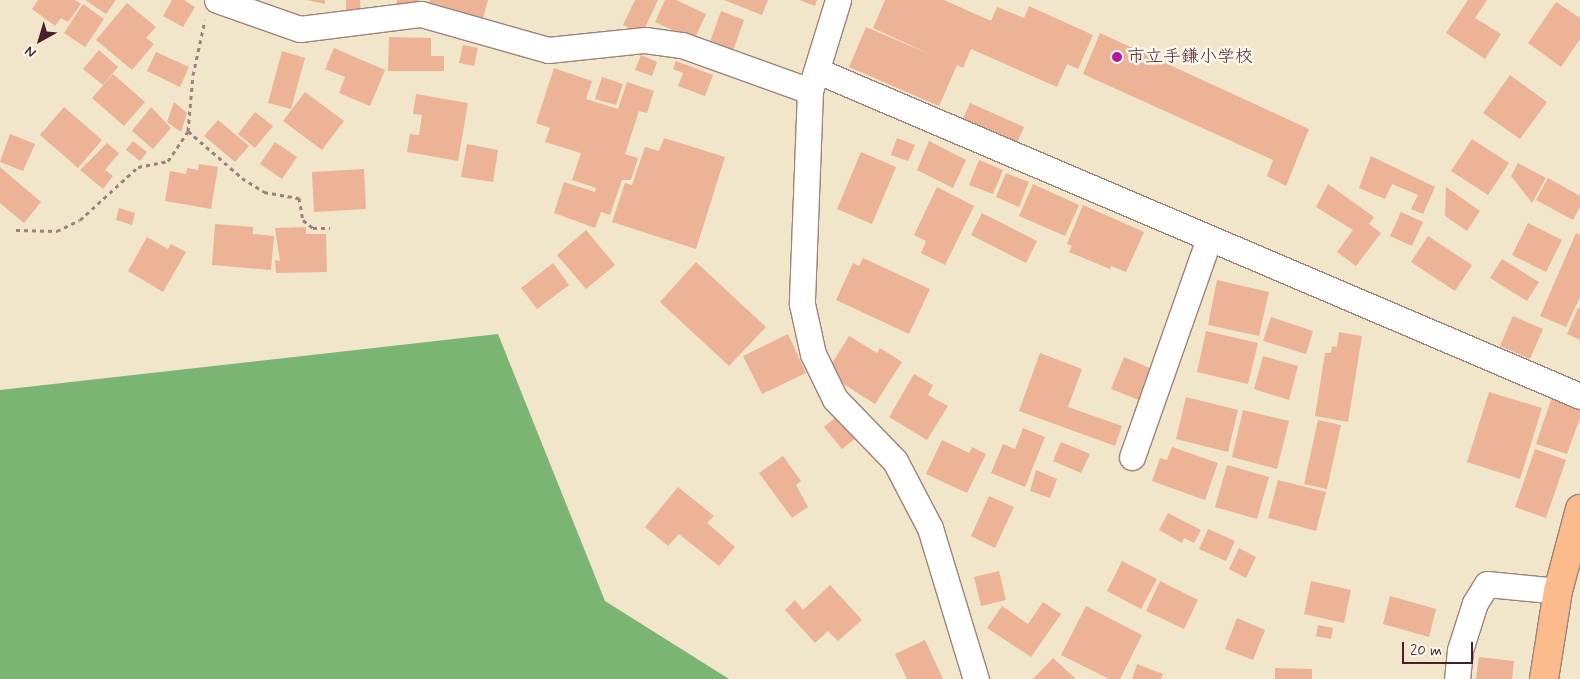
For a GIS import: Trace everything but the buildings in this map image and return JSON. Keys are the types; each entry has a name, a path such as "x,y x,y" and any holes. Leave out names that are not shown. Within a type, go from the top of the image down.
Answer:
{"main road":[{"path":"1544,679 1558,590 1580,509"}],"street":[{"path":"838,0 814,81 802,304 813,354 835,400 895,461 930,528 976,679"},
{"path":"212,5 300,29 421,14 548,50 645,40 682,45 814,81 1209,238 1580,396"},
{"path":"1132,458 1209,238"},
{"path":"1457,679 1460,650 1475,603 1487,584 1558,590"}],"path":[{"path":"16,230 56,231 80,220 138,167 168,161 188,132 193,75 212,5"},
{"path":"188,132 242,178 264,192 299,198 303,220 313,228 330,228"}],"green space":[{"path":"498,334 605,601 729,679 0,679 0,390"}],"place":[{"name":"市立手鎌小学校","path":"1117,57"}]}
